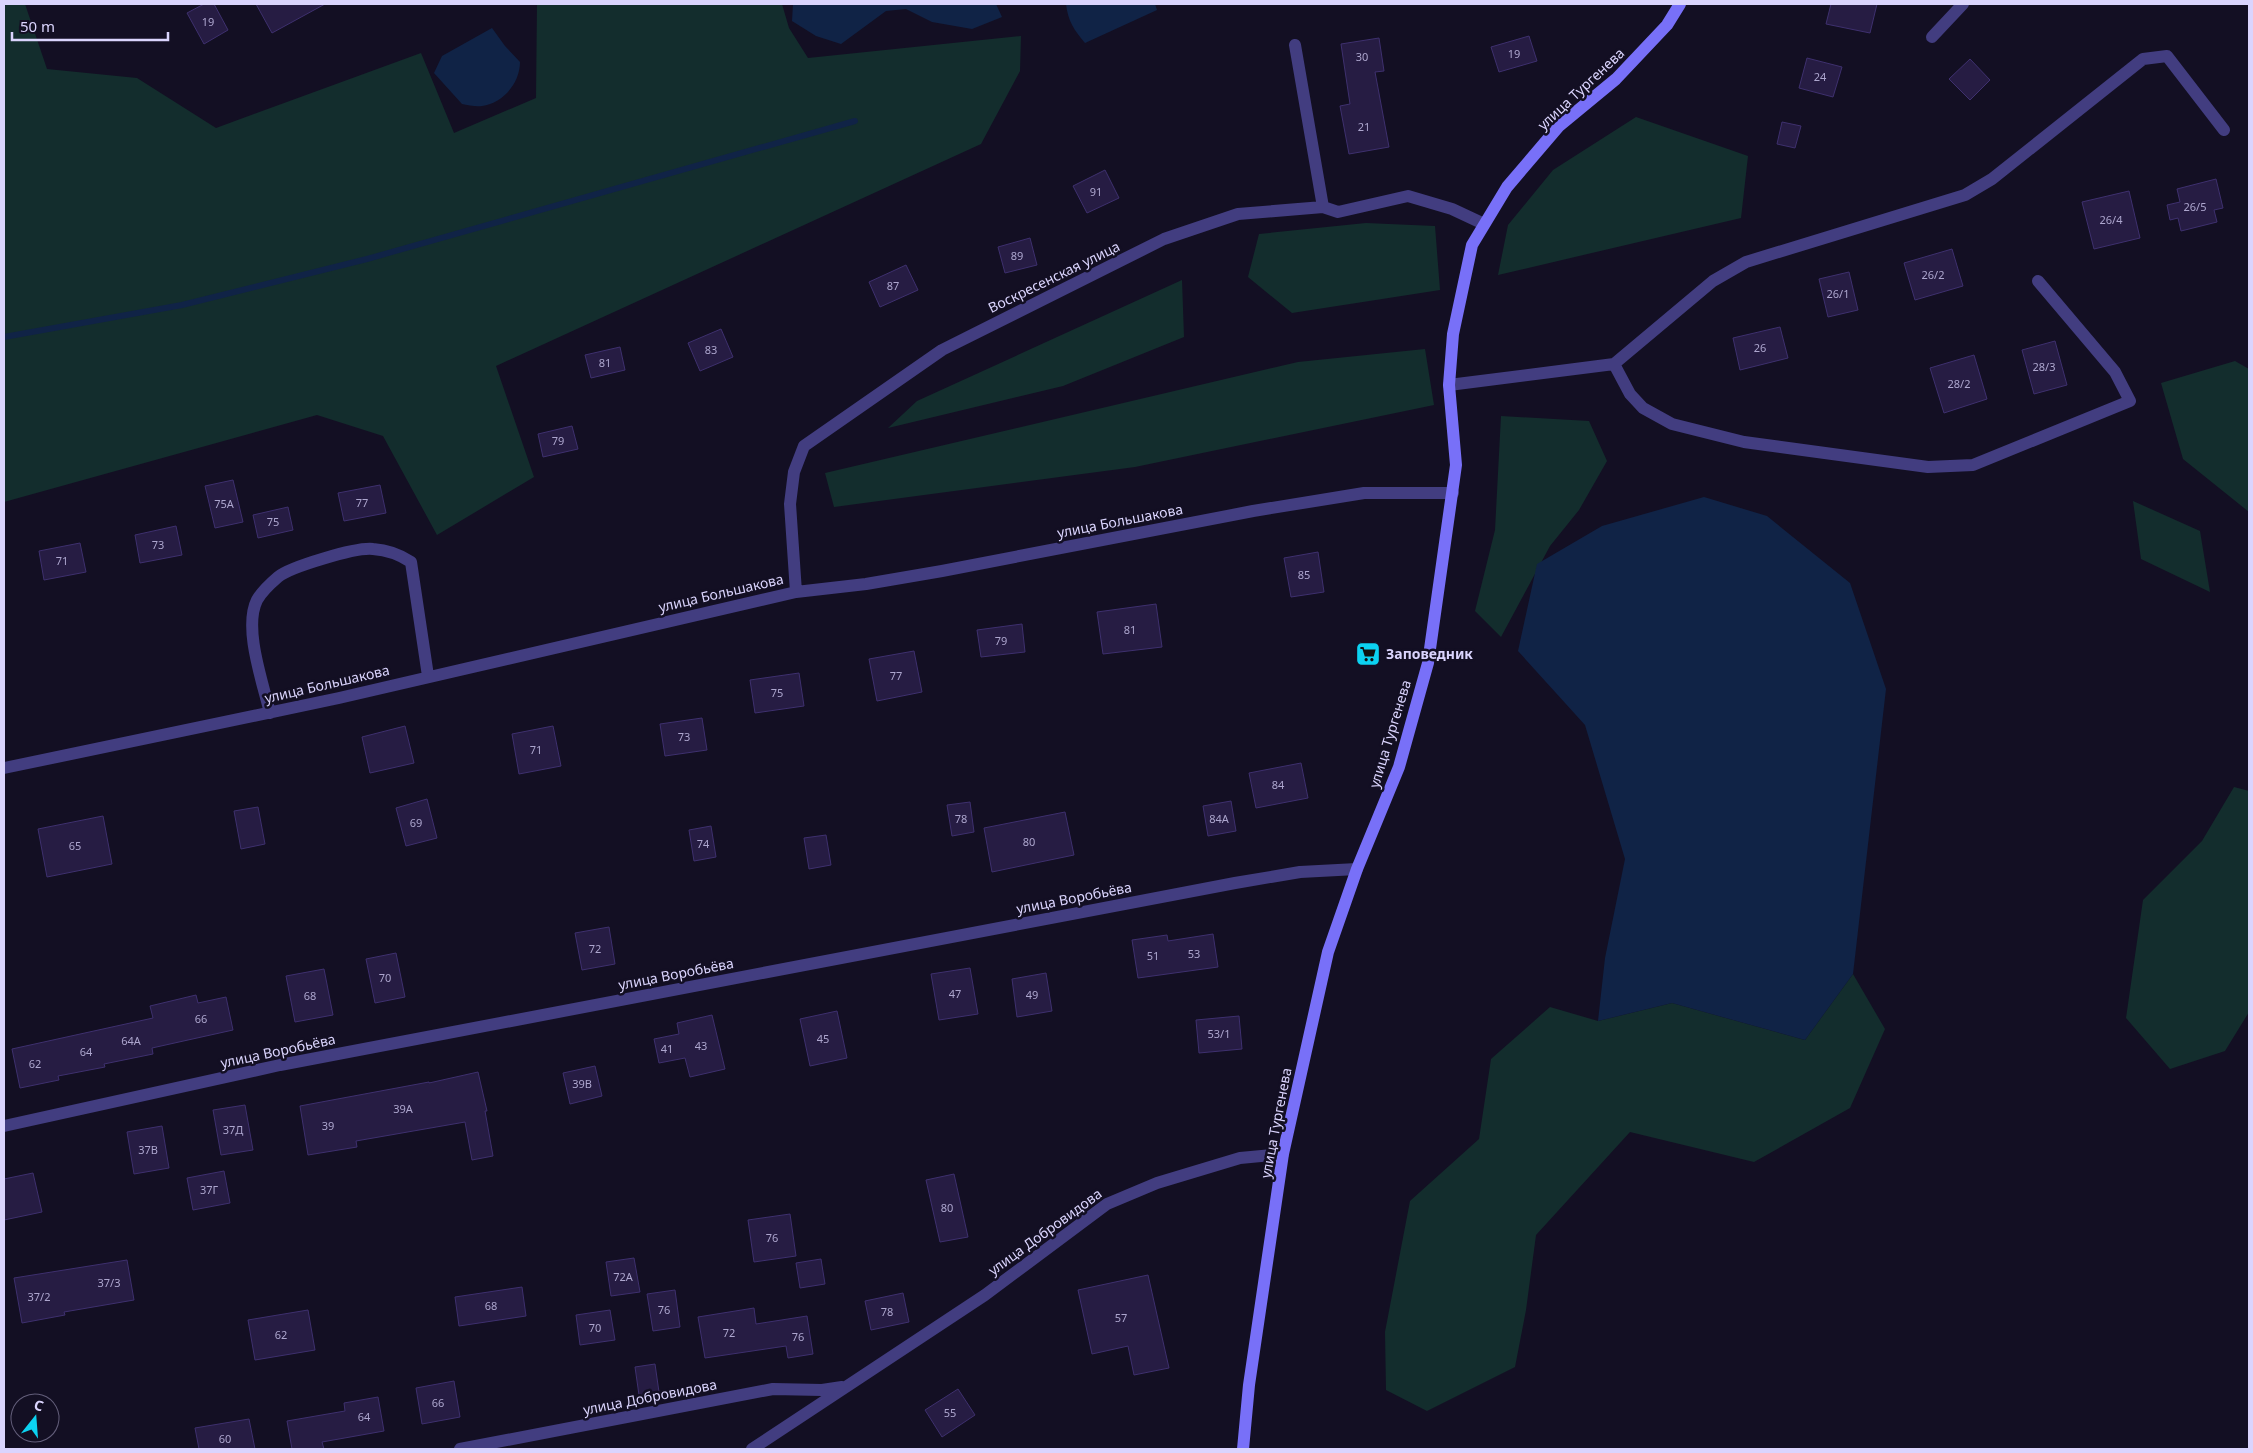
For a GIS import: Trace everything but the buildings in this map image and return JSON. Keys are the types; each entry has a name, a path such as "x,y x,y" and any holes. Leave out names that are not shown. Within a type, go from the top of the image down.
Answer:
{"street":[{"name":"улица Тургенева","path":"1243,1449 1249,1385 1283,1154 1328,952 1357,869 1399,767 1428,664 1456,465 1449,385 1453,334 1472,245 1507,187 1559,126 1616,79 1667,25 1680,4"},
{"path":"1932,37 1963,4"},
{"path":"1296,45 1323,207"},
{"path":"1449,385 1614,364 1713,280 1746,262 1956,198 1992,179 2143,59 2167,56 2224,130"},
{"name":"Воскресенская улица","path":"796,592 790,504 794,472 804,446 942,350 1164,239 1238,214 1323,207 1338,212 1408,196 1452,209 1484,224"},
{"path":"1614,364 1630,394 1643,408 1672,424 1744,442 1849,458 1928,467 1973,465 2130,401 2115,372 2038,281"},
{"name":"улица Большакова","path":"4,768 270,713 796,592 866,584 942,571 1253,511 1364,493 1453,493"},
{"path":"270,713 252,634 252,617 257,600 279,576 319,560 370,548 398,553 411,562 428,676"},
{"name":"улица Воробьёва","path":"4,1126 280,1065 1235,883 1300,872 1357,869"},
{"name":"улица Добровидова","path":"752,1449 985,1295 1107,1204 1158,1183 1240,1158 1283,1154"},
{"name":"улица Добровидова","path":"460,1449 773,1390 822,1390 847,1386"}],"green space":[{"path":"7,4 25,4 47,69 137,78 216,128 421,53 454,133 536,98 537,4 782,4 789,28 808,58 1021,36 1020,71 981,144 496,366 534,477 437,535 383,436 317,415 4,502 4,6"},
{"path":"1636,117 1748,156 1741,218 1498,275 1508,225 1553,170"},
{"path":"1366,223 1435,226 1440,290 1292,313 1248,277 1259,234"},
{"path":"1182,280 1184,337 1063,386 888,428 917,401"},
{"path":"1425,349 1434,405 1135,467 834,507 825,473 1298,362"},
{"path":"2235,361 2249,369 2249,512 2183,459 2161,383"},
{"path":"1501,416 1589,421 1607,461 1579,510 1550,546 1501,637 1475,611 1495,530"},
{"path":"2133,501 2200,531 2210,592 2141,559"},
{"path":"2234,787 2249,791 2249,1012 2225,1051 2170,1069 2126,1018 2143,900 2202,841"},
{"path":"1853,974 1885,1029 1850,1108 1754,1162 1630,1132 1536,1235 1526,1310 1515,1367 1427,1411 1386,1390 1385,1332 1410,1201 1479,1139 1491,1059 1550,1007 1598,1021 1672,1003 1805,1040"}],"water":[{"path":"793,4 996,4 1002,17 972,29 932,22 906,9 886,11 841,44 816,36 792,21"},
{"path":"1066,4 1155,4 1157,10 1085,43 1072,25"},
{"path":"492,28 520,62 517,77 509,91 497,101 480,106 462,104 434,73 442,56"},
{"path":"1704,497 1767,516 1850,583 1886,689 1853,974 1805,1040 1672,1003 1598,1021 1605,958 1625,859 1585,725 1518,651 1537,564 1602,526"}],"waterway":[{"path":"4,337 182,305 367,259 855,121"}],"place":[{"name":"Заповедник","path":"1368,654"}]}
